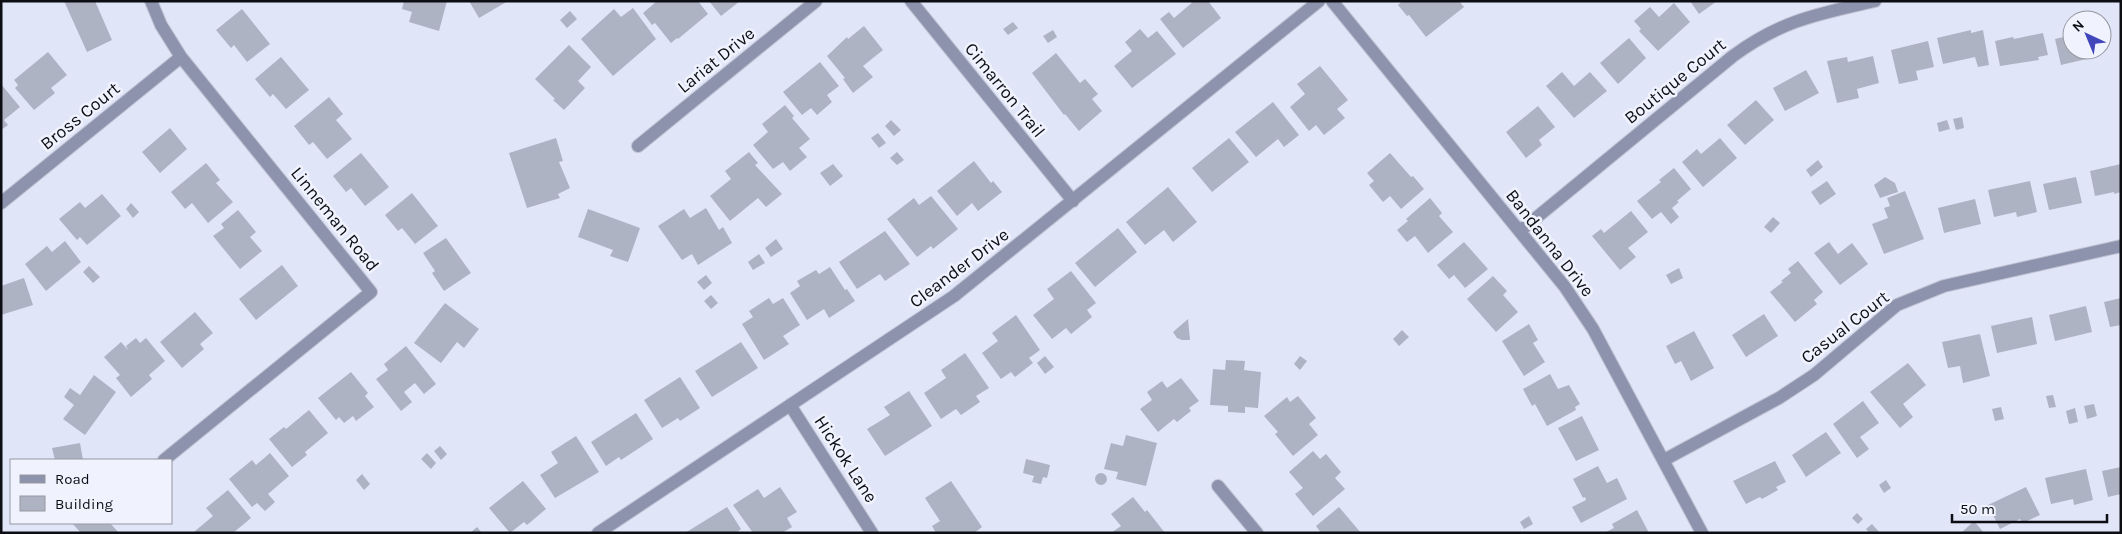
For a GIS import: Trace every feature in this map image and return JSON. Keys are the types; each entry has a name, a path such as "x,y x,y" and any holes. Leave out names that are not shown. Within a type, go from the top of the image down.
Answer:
{"street":[{"name":"Linneman Road","path":"151,1 161,25 180,57 371,292 165,459"},
{"name":"Lariat Drive","path":"638,146 816,1"},
{"name":"Cimarron Trail","path":"911,1 1073,201"},
{"name":"Cleander Drive","path":"598,533 954,296 1319,1"},
{"name":"Bandanna Drive","path":"1332,1 1565,287 1593,329 1702,533"},
{"name":"Boutique Court","path":"1520,231 1756,39 1781,26 1808,16 1875,1"},
{"name":"Bross Court","path":"1,203 180,57"},
{"name":"Casual Court","path":"1664,460 1779,398 1814,375 1897,305 1944,286 2121,246"},
{"name":"Hickok Lane","path":"790,405 872,533"},
{"path":"1218,486 1257,533"}],"building":[{"path":"64,1 95,1 112,40 87,52"},
{"path":"404,1 447,1 439,31 409,22 412,12 402,9"},
{"path":"469,1 508,1 479,18"},
{"path":"657,1 698,1 708,14 671,43 655,23 652,25 643,13"},
{"path":"709,1 740,1 721,16"},
{"path":"1194,1 1208,1 1221,18 1183,48 1160,19 1169,12 1174,18"},
{"path":"1402,1 1459,1 1464,7 1426,37 1409,15 1407,16 1398,5"},
{"path":"1690,1 1717,1 1699,14"},
{"path":"1674,3 1690,22 1658,51 1639,31 1641,29 1634,21 1650,7 1659,17"},
{"path":"633,8 656,39 613,76 581,39 614,9 621,17"},
{"path":"242,9 270,44 247,62 234,45 231,48 216,30"},
{"path":"570,11 577,19 567,28 560,20"},
{"path":"1013,22 1018,28 1008,35 1003,29"},
{"path":"864,26 883,50 863,66 873,77 853,93 843,79 845,78 827,56 847,37 848,39"},
{"path":"1140,29 1148,38 1157,31 1176,54 1132,88 1114,66 1132,51 1125,42"},
{"path":"1053,30 1057,37 1048,43 1043,36"},
{"path":"1971,30 1971,33 1983,30 1989,65 1978,67 1975,57 1943,64 1937,38"},
{"path":"2043,33 2048,55 2038,57 2039,60 2000,66 1995,41"},
{"path":"2062,37 2062,60 2082,60 2061,65 2055,39"},
{"path":"1629,38 1646,58 1618,84 1600,63"},
{"path":"1928,41 1934,67 1916,71 1918,80 1899,84 1891,50"},
{"path":"569,45 591,67 578,81 585,88 564,110 535,79"},
{"path":"48,52 67,75 51,88 55,93 34,110 15,88 18,85 14,80"},
{"path":"1056,53 1080,83 1085,79 1098,94 1092,99 1102,111 1079,131 1064,115 1032,73"},
{"path":"1873,56 1879,83 1857,89 1859,98 1837,103 1827,61 1847,57 1848,62"},
{"path":"281,57 309,90 286,109 273,94 270,97 255,79"},
{"path":"820,62 839,86 827,95 832,102 817,115 811,108 802,115 783,92"},
{"path":"1320,66 1348,100 1337,109 1345,118 1324,135 1316,125 1309,131 1290,107 1305,94 1297,84"},
{"path":"1806,70 1819,93 1785,111 1773,88"},
{"path":"1562,72 1574,86 1590,72 1607,91 1574,118 1546,86"},
{"path":"1,84 20,107 4,120 8,125 1,130"},
{"path":"329,97 343,114 336,120 352,139 327,159 313,142 309,145 294,126"},
{"path":"1756,100 1774,120 1745,145 1727,125"},
{"path":"1273,102 1299,135 1284,147 1278,139 1256,157 1235,132"},
{"path":"785,105 794,116 792,118 810,139 799,148 807,157 790,171 783,162 773,169 753,145 768,132 762,124"},
{"path":"1538,106 1555,127 1539,140 1542,145 1526,158 1506,132"},
{"path":"1962,117 1964,128 1956,130 1953,119"},
{"path":"891,120 901,130 894,136 885,126"},
{"path":"1947,120 1950,129 1939,132 1937,123"},
{"path":"170,128 187,149 160,173 142,152"},
{"path":"878,133 886,143 879,148 871,138"},
{"path":"556,138 563,161 559,162 570,188 558,194 560,198 527,208 509,153"},
{"path":"1229,138 1249,162 1212,192 1192,168"},
{"path":"1720,138 1737,158 1703,187 1682,162 1697,149 1701,154"},
{"path":"749,152 758,163 755,165 782,194 766,207 758,198 730,221 710,196 731,179 725,171"},
{"path":"897,152 904,160 897,165 890,158"},
{"path":"361,153 389,187 365,206 351,188 346,192 333,176"},
{"path":"1390,153 1424,189 1401,209 1390,196 1383,202 1369,185 1374,181 1367,173"},
{"path":"1818,160 1823,167 1811,177 1806,170"},
{"path":"974,161 991,183 993,181 1002,192 978,211 972,203 957,216 937,191"},
{"path":"206,163 220,180 216,183 233,202 208,223 192,203 185,209 171,192"},
{"path":"833,164 843,176 830,186 820,173"},
{"path":"2121,164 2121,192 2095,196 2090,171"},
{"path":"1674,168 1691,189 1672,208 1679,217 1671,224 1661,212 1652,219 1637,201 1661,182 1659,180"},
{"path":"1885,177 1895,183 1898,192 1880,198 1874,185"},
{"path":"2076,177 2082,203 2049,210 2043,184"},
{"path":"1827,181 1836,194 1820,205 1811,192"},
{"path":"2030,181 2037,212 2017,217 2016,212 1994,217 1988,190"},
{"path":"1168,187 1197,222 1173,242 1164,230 1145,245 1126,222"},
{"path":"1905,191 1924,239 1884,254 1872,224 1888,218 1884,208 1890,206 1887,198"},
{"path":"412,193 438,226 415,244 402,228 398,231 385,215"},
{"path":"102,194 121,216 87,245 80,237 77,240 59,219 80,202 85,208"},
{"path":"931,196 958,229 933,249 931,246 917,257 887,219 914,198 919,205"},
{"path":"1430,198 1442,213 1439,216 1453,232 1428,253 1415,236 1407,242 1397,230 1408,221 1406,219"},
{"path":"1975,199 1981,224 1944,233 1938,208"},
{"path":"131,203 139,212 133,218 126,209"},
{"path":"706,208 719,230 723,227 732,243 698,265 692,254 682,260 658,226 684,209 690,218"},
{"path":"588,209 640,228 628,262 610,256 613,250 578,237"},
{"path":"238,210 256,232 250,237 262,251 240,269 213,236 224,228 221,224"},
{"path":"1631,211 1648,232 1628,248 1636,257 1620,270 1592,236 1601,229 1604,233"},
{"path":"1773,217 1780,223 1771,233 1764,227"},
{"path":"1118,228 1137,252 1095,287 1075,263"},
{"path":"885,231 910,264 885,281 880,274 857,289 839,262"},
{"path":"446,238 471,273 444,291 432,273 435,271 423,253"},
{"path":"776,239 783,249 771,257 765,248"},
{"path":"65,241 81,262 46,291 25,264 47,246 52,252"},
{"path":"1464,242 1488,269 1465,288 1454,275 1449,279 1437,265"},
{"path":"1829,242 1838,254 1852,243 1868,264 1840,285 1814,253"},
{"path":"759,254 765,263 753,270 748,262"},
{"path":"1798,261 1823,292 1814,300 1817,304 1795,322 1770,292 1783,282 1781,281 1791,273 1788,269"},
{"path":"282,265 298,286 256,320 239,299"},
{"path":"89,266 100,277 93,283 83,272"},
{"path":"830,267 845,290 847,289 855,301 829,318 824,309 807,320 790,293 800,286 797,281 816,270 819,274"},
{"path":"1679,268 1683,278 1671,284 1666,275"},
{"path":"1071,271 1096,303 1087,310 1092,317 1071,334 1066,328 1052,339 1033,315 1054,299 1047,289"},
{"path":"706,275 712,283 704,290 697,282"},
{"path":"1493,276 1507,291 1503,295 1518,312 1496,332 1467,299"},
{"path":"24,278 33,305 1,315 1,286"},
{"path":"711,295 718,303 711,309 704,301"},
{"path":"769,298 773,304 783,298 800,325 783,336 789,344 764,360 742,324 753,317 749,311"},
{"path":"2121,298 2121,325 2110,327 2104,302"},
{"path":"445,303 479,329 464,348 457,342 441,363 414,343"},
{"path":"2086,306 2092,332 2055,341 2049,315"},
{"path":"195,312 213,333 200,344 204,349 182,368 160,342"},
{"path":"1764,314 1778,336 1746,357 1732,335"},
{"path":"1016,315 1040,350 1029,358 1033,363 1015,377 1011,372 1001,379 982,353 998,341 992,333"},
{"path":"2032,317 2037,344 1997,353 1991,326"},
{"path":"1188,319 1190,340 1177,338 1173,332"},
{"path":"1529,324 1538,340 1533,343 1545,362 1524,376 1502,341"},
{"path":"1402,330 1409,337 1399,346 1393,339"},
{"path":"1694,331 1714,368 1691,381 1681,361 1675,364 1666,346"},
{"path":"1980,334 1990,376 1963,383 1960,366 1948,368 1942,342"},
{"path":"136,338 140,343 146,338 165,361 149,375 152,379 131,397 116,378 120,375 104,357 121,342 128,350 126,346"},
{"path":"741,342 758,368 712,397 695,371"},
{"path":"406,346 436,384 424,394 415,383 404,392 412,402 401,411 376,379 388,370 384,364"},
{"path":"965,353 989,388 976,396 980,402 961,415 956,409 941,419 924,393 946,378 941,370"},
{"path":"1045,356 1054,367 1045,374 1037,363"},
{"path":"1300,356 1307,361 1300,370 1294,364"},
{"path":"1226,360 1245,361 1244,370 1261,372 1258,408 1245,407 1245,413 1228,412 1228,406 1210,405 1213,369 1225,370"},
{"path":"1908,363 1926,385 1903,404 1913,417 1900,428 1870,392"},
{"path":"351,372 368,393 365,396 374,407 356,421 353,416 344,423 339,417 336,420 318,398"},
{"path":"1550,374 1558,389 1569,385 1580,404 1575,407 1576,410 1547,426 1535,404 1532,406 1523,389"},
{"path":"94,375 116,392 85,435 63,419 74,405 64,397 70,388 80,395"},
{"path":"680,377 700,408 680,421 678,418 662,428 644,400"},
{"path":"1181,378 1199,401 1189,408 1191,411 1177,422 1174,419 1158,432 1140,409 1152,400 1147,392 1162,381 1167,388"},
{"path":"909,391 932,426 885,456 867,429 890,415 884,407"},
{"path":"2053,395 2056,407 2049,408 2046,396"},
{"path":"1298,396 1316,418 1309,424 1318,435 1293,456 1275,434 1278,432 1264,416 1287,397 1290,402"},
{"path":"1863,401 1879,423 1860,437 1869,449 1857,458 1833,424"},
{"path":"2094,404 2097,416 2087,419 2084,406"},
{"path":"2001,407 2004,419 1995,421 1992,409"},
{"path":"2075,408 2078,422 2069,424 2066,411"},
{"path":"309,410 328,433 305,452 307,455 292,467 269,439 284,427 286,429"},
{"path":"636,413 653,439 621,460 619,457 606,466 591,442"},
{"path":"1582,416 1599,450 1576,461 1558,428"},
{"path":"1826,432 1841,453 1806,477 1792,455"},
{"path":"1126,435 1157,443 1146,486 1116,479 1118,472 1104,469 1111,443 1123,446"},
{"path":"576,436 599,472 555,498 540,475 558,463 551,452"},
{"path":"80,443 83,459 55,459 52,448"},
{"path":"440,446 447,454 441,460 434,451"},
{"path":"1313,451 1320,459 1326,454 1341,472 1335,478 1345,489 1313,516 1295,494 1303,488 1289,472"},
{"path":"270,453 289,476 268,494 275,502 265,511 257,503 252,507 229,479 252,460 256,465"},
{"path":"427,453 436,463 431,469 421,459"},
{"path":"1026,459 1050,465 1047,478 1043,477 1041,484 1032,482 1034,476 1023,473"},
{"path":"1775,461 1786,482 1776,487 1778,490 1762,499 1760,497 1746,504 1733,481"},
{"path":"1598,466 1607,483 1617,478 1627,499 1581,523 1572,507 1586,500 1573,479"},
{"path":"2121,467 2121,494 2108,497 2102,471"},
{"path":"2086,469 2093,500 2074,505 2073,499 2051,504 2045,478"},
{"path":"1101,473 1107,479 1101,485 1095,479"},
{"path":"362,474 370,484 364,490 356,480"},
{"path":"1886,480 1891,488 1884,493 1879,485"},
{"path":"523,481 546,509 527,525 524,522 510,533 489,508"},
{"path":"951,481 982,527 974,533 936,533 932,526 940,521 925,498"},
{"path":"780,487 797,512 787,518 792,527 782,533 753,533 733,505 758,489 764,498"},
{"path":"2026,487 2040,515 2023,523 2020,519 2000,529 1988,505"},
{"path":"228,490 251,518 233,533 196,533 195,531 213,516 206,508"},
{"path":"1133,497 1145,512 1147,510 1165,533 1111,533 1121,526 1111,514"},
{"path":"727,507 741,529 736,533 685,533"},
{"path":"1339,507 1361,533 1321,533 1316,526"},
{"path":"1637,510 1649,533 1604,533 1614,528 1612,524"},
{"path":"1857,513 1863,519 1858,524 1852,518"},
{"path":"1529,516 1533,524 1524,529 1520,522"},
{"path":"1974,521 1984,533 1961,533"},
{"path":"73,524 111,524 119,533 81,533"},
{"path":"1872,524 1880,533 1869,533 1866,529"},
{"path":"477,527 482,533 470,533"}]}
